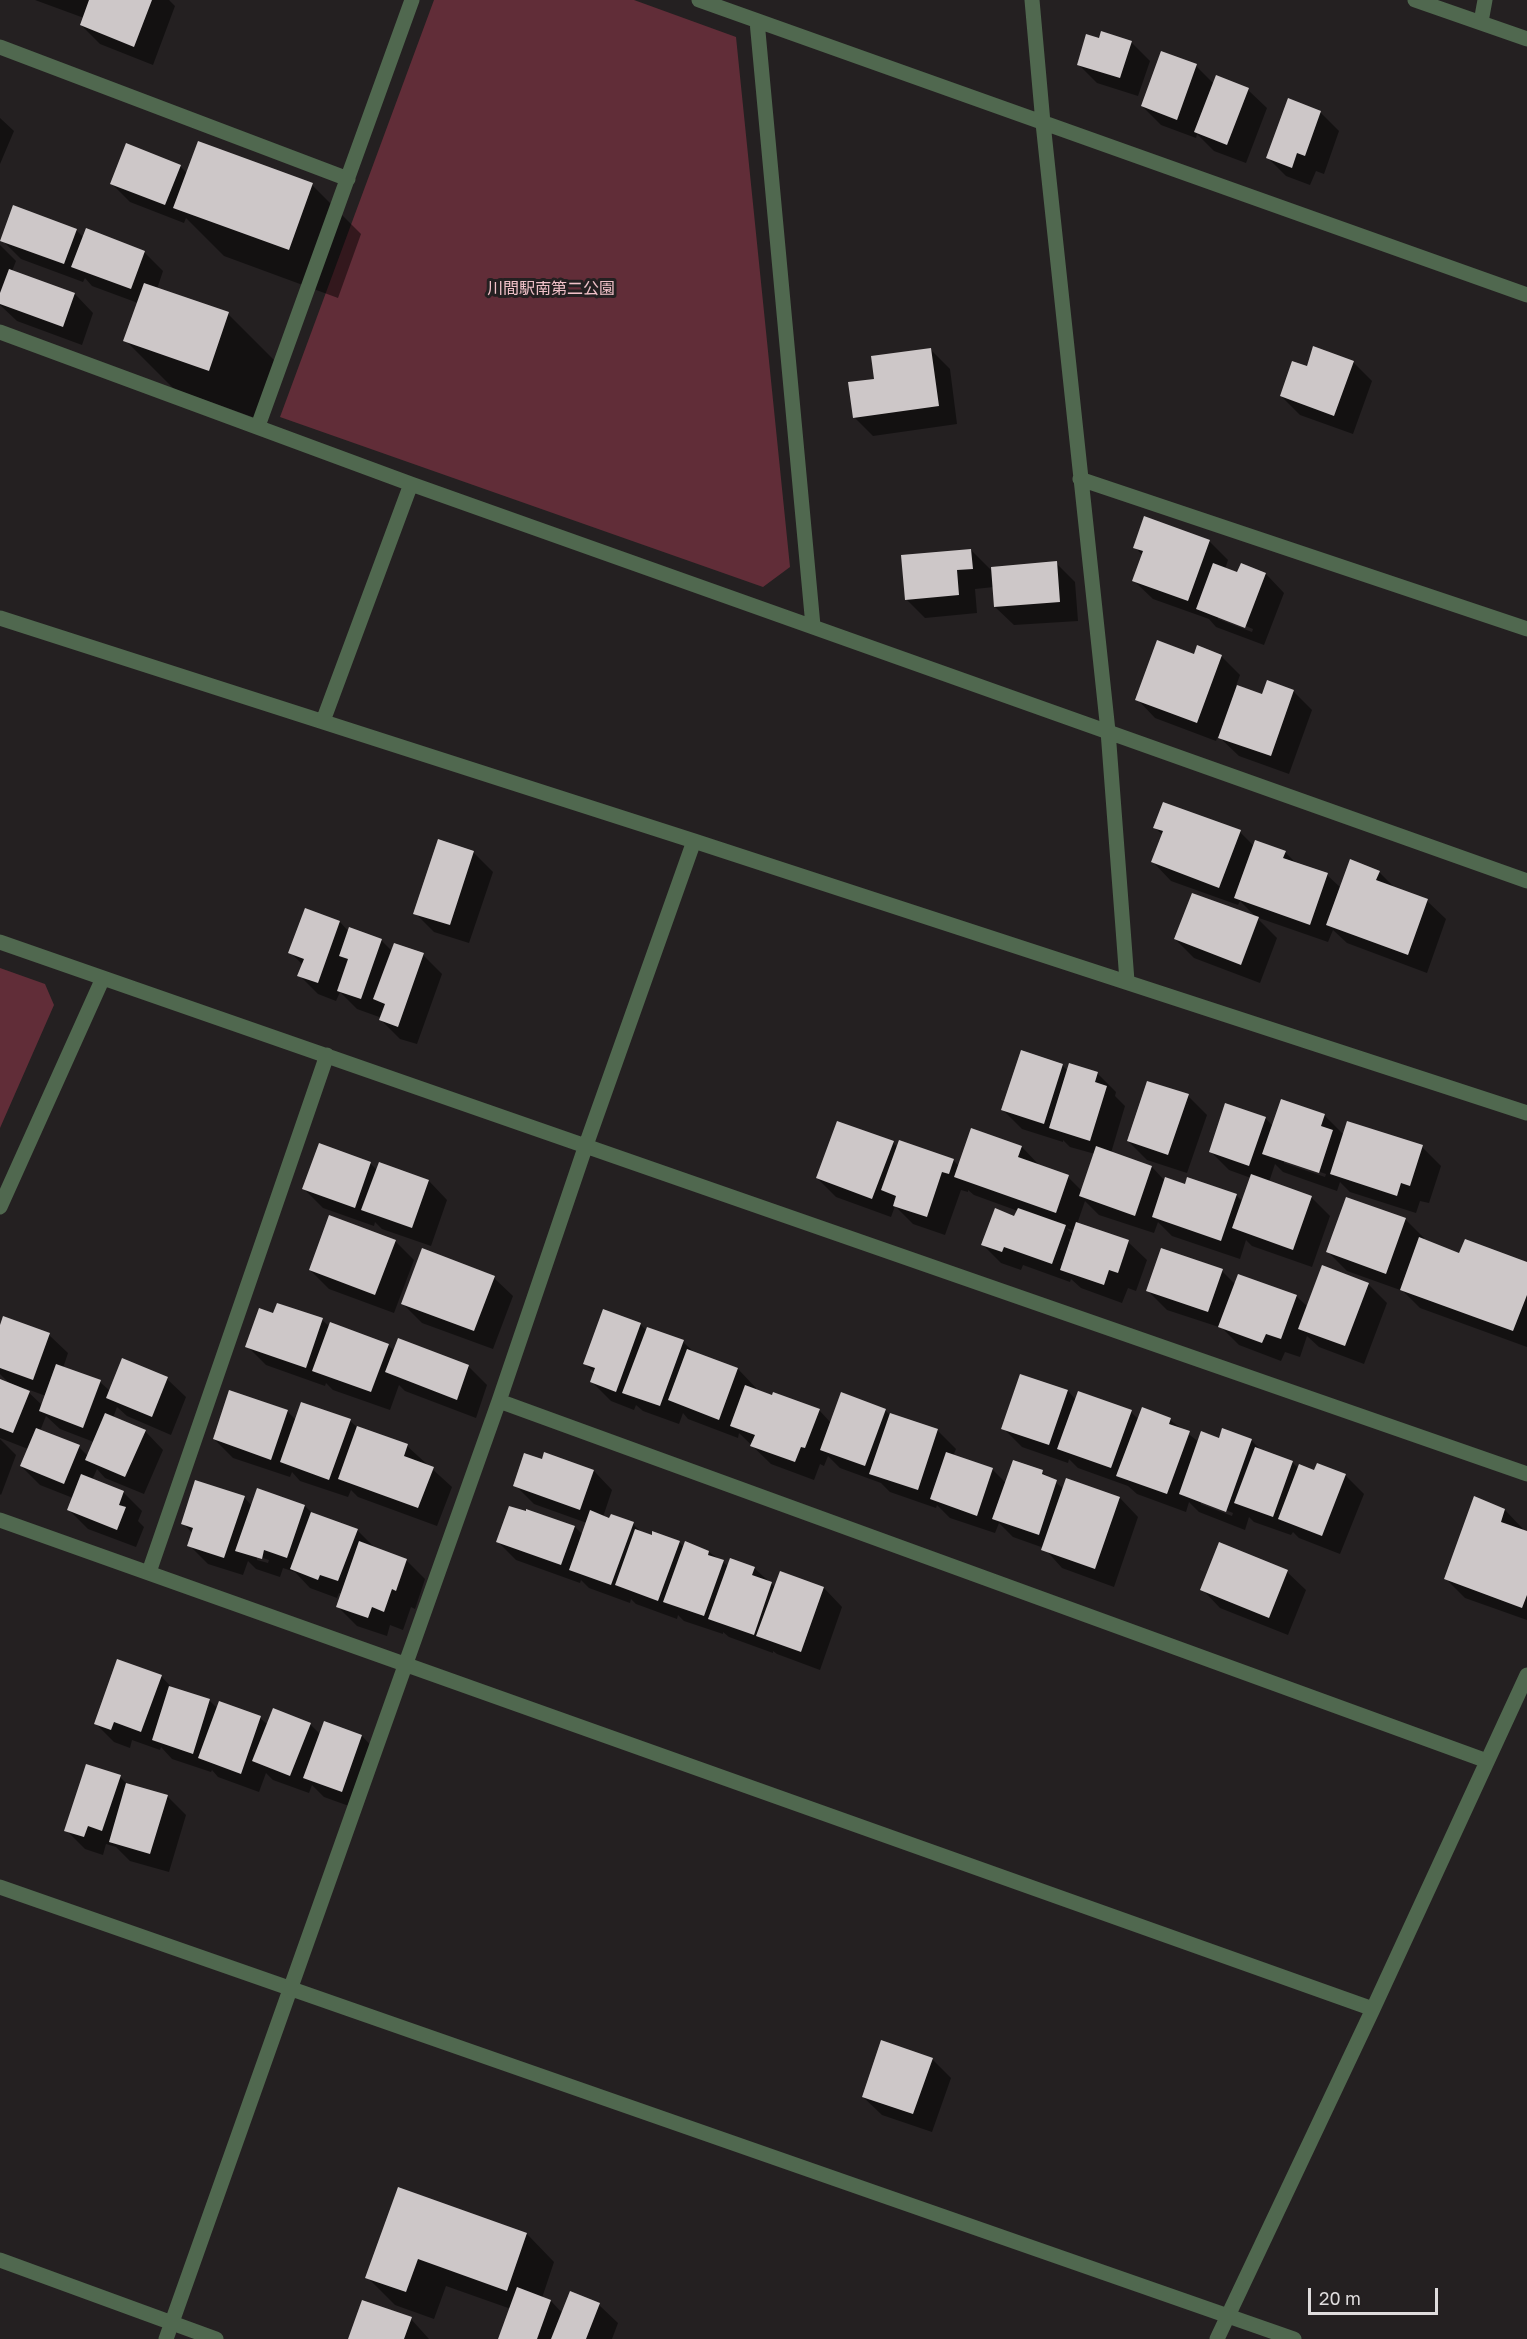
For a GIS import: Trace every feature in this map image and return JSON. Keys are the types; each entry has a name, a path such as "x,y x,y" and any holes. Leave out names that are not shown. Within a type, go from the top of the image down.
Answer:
{"street":[{"path":"258,426 412,0"},
{"path":"699,0 1527,296"},
{"path":"1032,0 1108,731 1127,981"},
{"path":"1415,0 1527,39"},
{"path":"1481,22 1485,0"},
{"path":"757,21 813,626"},
{"path":"0,47 348,179"},
{"path":"0,332 411,484 1527,881"},
{"path":"1080,479 1527,629"},
{"path":"323,721 411,484"},
{"path":"0,618 1127,981 1527,1113"},
{"path":"166,2339 500,1401 586,1145 694,841"},
{"path":"0,942 1527,1474"},
{"path":"0,1207 103,978"},
{"path":"149,1572 327,1055"},
{"path":"500,1401 1487,1761"},
{"path":"0,1520 407,1663 1373,2009"},
{"path":"1217,2339 1527,1675"},
{"path":"0,1887 1294,2339"},
{"path":"0,2260 216,2339"}],"green space":[{"name":"川間駅南第二公園","path":"434,0 634,0 736,37 790,567 763,587 280,417"},
{"path":"0,968 45,984 54,1005 0,1128"}],"building":[{"path":"89,0 152,0 134,47 80,25"},
{"path":"1101,31 1132,41 1120,78 1077,65 1086,34 1099,38"},
{"path":"1161,51 1197,64 1177,120 1141,106"},
{"path":"1216,75 1249,88 1227,145 1194,132"},
{"path":"1288,98 1321,111 1305,156 1297,153 1292,168 1266,158"},
{"path":"198,141 313,183 289,250 173,208"},
{"path":"126,143 181,165 165,205 110,184"},
{"path":"13,205 77,229 64,264 0,241"},
{"path":"86,228 145,251 131,289 71,267"},
{"path":"9,269 75,293 63,327 0,304 0,293"},
{"path":"144,283 229,312 209,371 123,341"},
{"path":"1313,346 1354,361 1334,416 1280,396 1292,361 1307,366"},
{"path":"931,348 939,406 853,418 848,382 874,379 871,356"},
{"path":"1144,516 1210,540 1188,601 1132,581 1143,551 1133,548"},
{"path":"971,549 973,569 957,570 959,595 905,600 901,555"},
{"path":"1057,561 1060,602 994,607 991,567"},
{"path":"1213,563 1237,572 1241,563 1266,573 1245,628 1196,609"},
{"path":"1157,640 1194,654 1197,645 1222,655 1197,723 1135,700"},
{"path":"1267,680 1294,690 1271,756 1218,738 1237,685 1262,694"},
{"path":"1163,802 1241,830 1219,888 1151,862 1163,831 1153,828"},
{"path":"438,839 474,851 450,925 413,914"},
{"path":"1255,840 1286,851 1283,858 1328,873 1310,925 1234,898"},
{"path":"1350,859 1380,871 1376,880 1428,899 1408,955 1326,925"},
{"path":"1192,893 1259,917 1241,965 1174,939"},
{"path":"305,908 340,921 318,983 297,976 304,959 288,953"},
{"path":"349,927 382,939 361,999 337,991 348,959 339,956"},
{"path":"394,943 424,953 398,1027 379,1020 385,1004 373,999"},
{"path":"1021,1050 1063,1064 1044,1124 1001,1110"},
{"path":"1069,1063 1098,1072 1095,1082 1107,1086 1090,1141 1049,1128"},
{"path":"1147,1081 1189,1094 1168,1155 1127,1141"},
{"path":"1281,1099 1325,1114 1321,1126 1333,1130 1319,1173 1262,1154"},
{"path":"1225,1103 1266,1117 1249,1166 1209,1152"},
{"path":"837,1121 894,1141 872,1199 816,1178"},
{"path":"1347,1121 1423,1145 1410,1186 1401,1183 1397,1196 1330,1174"},
{"path":"971,1128 1022,1146 1018,1157 1069,1175 1056,1213 954,1177"},
{"path":"899,1140 954,1159 949,1174 942,1172 927,1217 893,1206 896,1196 881,1190"},
{"path":"319,1143 371,1162 355,1208 302,1189"},
{"path":"1096,1146 1152,1166 1135,1216 1079,1196"},
{"path":"379,1162 429,1180 412,1228 361,1210"},
{"path":"1251,1174 1312,1196 1293,1250 1232,1228"},
{"path":"1165,1177 1185,1184 1187,1177 1237,1194 1221,1241 1152,1217"},
{"path":"1346,1197 1406,1218 1386,1274 1326,1252"},
{"path":"995,1208 1014,1216 1018,1208 1066,1225 1052,1264 1004,1247 1002,1252 981,1245"},
{"path":"329,1215 396,1240 375,1295 309,1270"},
{"path":"1076,1222 1129,1240 1118,1273 1109,1270 1104,1285 1060,1270"},
{"path":"1419,1237 1459,1253 1465,1239 1527,1262 1527,1295 1513,1331 1400,1290"},
{"path":"422,1248 495,1276 474,1331 401,1304"},
{"path":"1161,1248 1223,1269 1208,1312 1146,1291"},
{"path":"1322,1265 1369,1283 1345,1346 1298,1329"},
{"path":"1238,1274 1297,1295 1281,1339 1266,1334 1262,1343 1218,1327"},
{"path":"277,1303 323,1318 306,1368 245,1347 259,1308 273,1313"},
{"path":"603,1309 641,1323 616,1392 590,1382 595,1368 583,1364"},
{"path":"3,1316 50,1333 33,1380 0,1368 0,1325"},
{"path":"330,1322 389,1344 371,1392 312,1371"},
{"path":"647,1327 684,1340 660,1406 622,1393"},
{"path":"398,1338 469,1365 457,1400 385,1372"},
{"path":"687,1349 738,1368 719,1420 668,1400"},
{"path":"122,1358 168,1377 152,1417 106,1398"},
{"path":"56,1364 101,1380 83,1428 39,1411"},
{"path":"1020,1374 1068,1390 1049,1445 1001,1429"},
{"path":"0,1379 30,1391 13,1433 0,1428"},
{"path":"745,1385 772,1395 773,1392 820,1409 805,1448 801,1447 795,1462 750,1446 755,1435 730,1426"},
{"path":"229,1390 288,1410 271,1460 213,1439"},
{"path":"1078,1391 1132,1410 1111,1468 1057,1449"},
{"path":"841,1392 886,1409 865,1466 820,1450"},
{"path":"301,1402 351,1419 329,1480 280,1462"},
{"path":"1142,1407 1171,1418 1169,1424 1190,1431 1167,1494 1116,1476"},
{"path":"105,1413 146,1430 125,1477 85,1460"},
{"path":"890,1413 938,1429 918,1490 869,1474"},
{"path":"357,1426 408,1444 404,1456 434,1467 418,1508 338,1479"},
{"path":"36,1428 80,1445 64,1484 20,1466"},
{"path":"1222,1428 1252,1439 1226,1512 1179,1494 1201,1431 1219,1438"},
{"path":"1255,1447 1293,1461 1273,1517 1234,1503"},
{"path":"544,1452 594,1470 580,1510 513,1486 524,1453 542,1459"},
{"path":"946,1452 993,1468 977,1516 930,1499"},
{"path":"1013,1460 1043,1470 1042,1474 1057,1480 1039,1535 992,1519"},
{"path":"1317,1463 1346,1474 1322,1536 1278,1519 1299,1464 1314,1470"},
{"path":"81,1474 124,1491 119,1505 126,1507 117,1530 67,1510"},
{"path":"1066,1478 1120,1497 1095,1569 1041,1550"},
{"path":"195,1480 245,1496 224,1558 187,1546 193,1528 181,1524"},
{"path":"257,1488 305,1505 287,1558 264,1550 262,1559 235,1551"},
{"path":"1474,1496 1505,1509 1501,1522 1527,1531 1527,1595 1522,1608 1444,1579"},
{"path":"509,1506 526,1511 526,1509 575,1526 561,1565 496,1542"},
{"path":"590,1510 609,1518 611,1514 634,1522 611,1585 569,1570"},
{"path":"311,1512 358,1529 338,1581 320,1575 318,1580 290,1569"},
{"path":"635,1529 652,1535 652,1531 680,1541 658,1601 615,1585"},
{"path":"359,1541 407,1559 396,1591 392,1589 384,1612 372,1607 368,1618 336,1607"},
{"path":"685,1541 709,1551 708,1555 724,1560 704,1616 663,1602"},
{"path":"1219,1542 1288,1570 1269,1618 1200,1590"},
{"path":"730,1558 755,1567 752,1575 772,1582 754,1635 708,1619"},
{"path":"780,1571 824,1587 801,1652 756,1636"},
{"path":"117,1659 162,1675 141,1732 114,1722 111,1730 94,1724"},
{"path":"169,1686 210,1699 193,1754 152,1740"},
{"path":"219,1701 261,1716 241,1774 198,1758"},
{"path":"273,1708 311,1723 290,1776 252,1761"},
{"path":"324,1721 362,1735 342,1792 303,1778"},
{"path":"86,1764 121,1775 102,1831 88,1826 84,1837 64,1831"},
{"path":"126,1783 168,1795 150,1854 109,1842"},
{"path":"881,2040 933,2058 913,2114 862,2097"},
{"path":"398,2187 527,2233 507,2291 418,2259 406,2292 365,2278"},
{"path":"517,2287 551,2300 537,2339 498,2339"},
{"path":"570,2291 600,2303 586,2339 551,2339"},
{"path":"362,2300 412,2317 404,2339 348,2339"}]}
